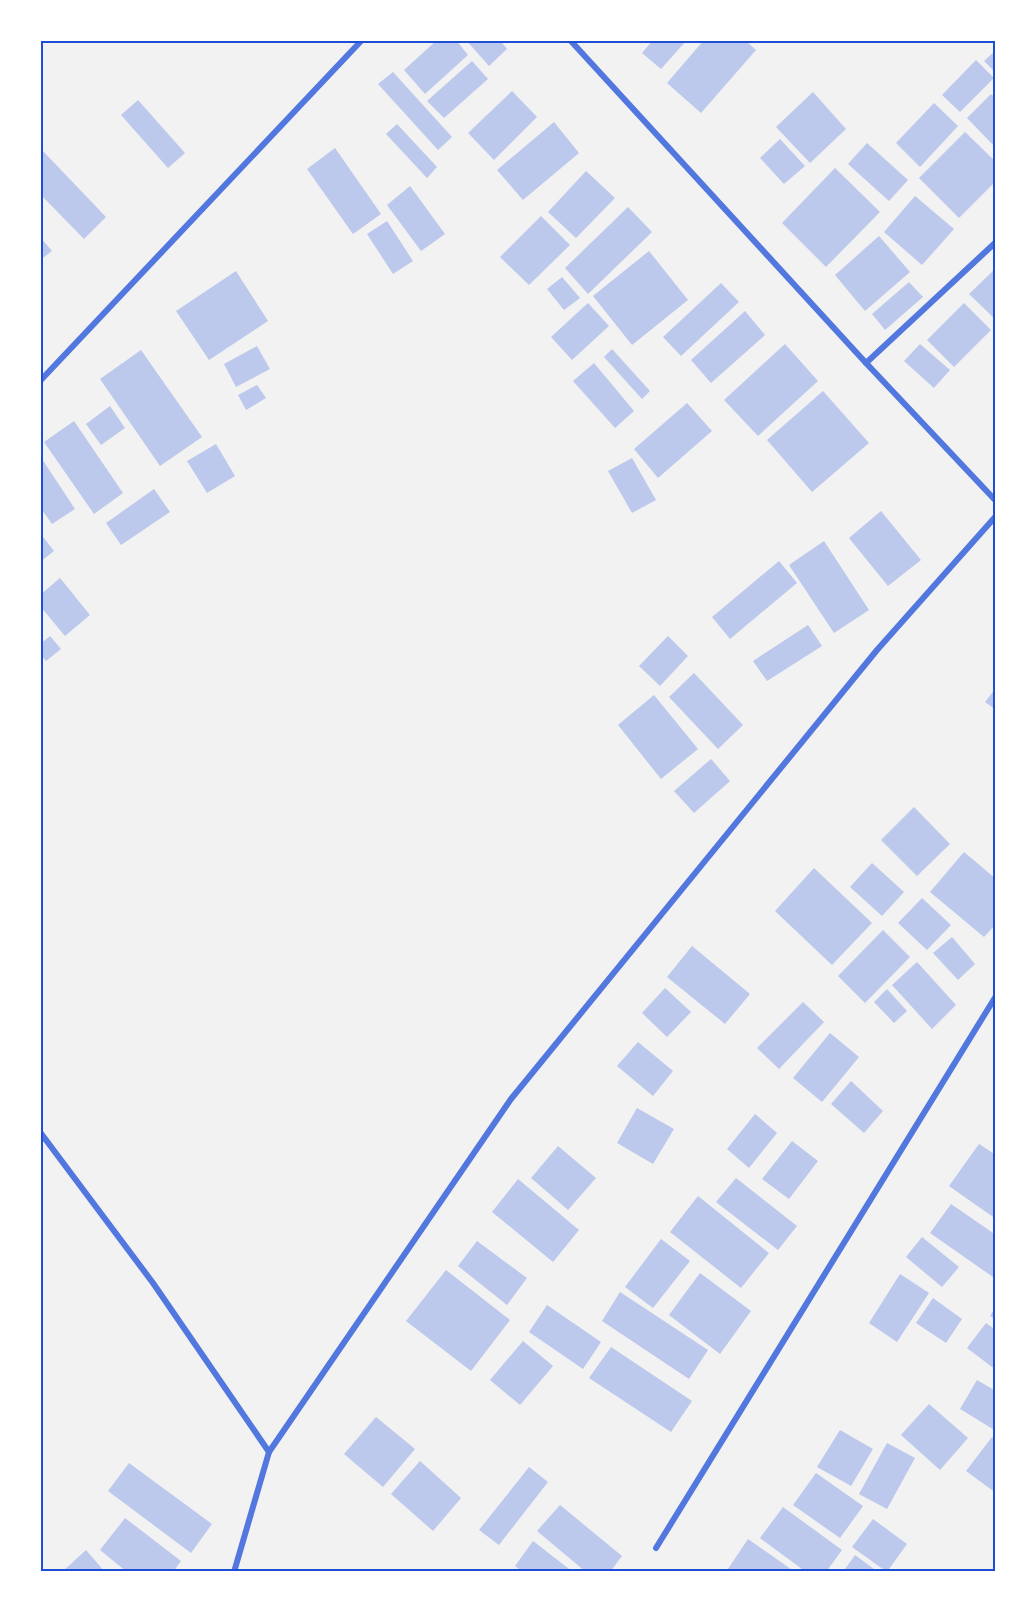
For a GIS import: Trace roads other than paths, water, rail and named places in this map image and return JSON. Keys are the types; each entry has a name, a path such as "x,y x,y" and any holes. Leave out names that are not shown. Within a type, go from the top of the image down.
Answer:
{"street":[{"path":"40,381 362,40"},
{"path":"570,40 866,363 996,501"},
{"path":"866,363 996,242"},
{"path":"234,1572 269,1452 511,1099 877,650 996,516"},
{"path":"656,1548 996,996"},
{"path":"40,1132 153,1283 269,1452"}]}
